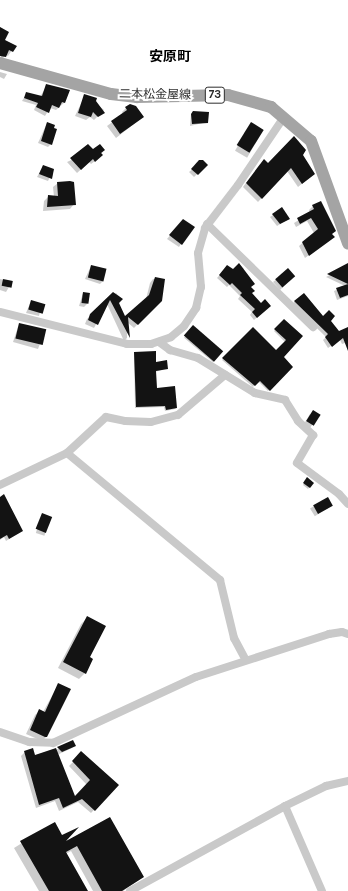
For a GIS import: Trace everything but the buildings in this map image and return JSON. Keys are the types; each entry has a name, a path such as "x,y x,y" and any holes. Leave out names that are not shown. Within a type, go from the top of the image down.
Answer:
{"main road":[{"name":"二本松金屋線","path":"0,63 111,94 137,97 228,95 259,102 284,117 311,141 348,243"}],"street":[{"path":"0,312 127,344 159,342 171,337 184,326 196,308 201,287 198,253 207,224 238,185 284,117"},
{"path":"207,224 313,327"},
{"path":"159,342 170,350 198,358 260,395 285,400 298,420 313,435 297,463 339,494 348,504"},
{"path":"0,485 67,453 106,417 126,421 151,422 178,415 225,374"},
{"path":"67,453 220,580 234,638 245,660"},
{"path":"0,732 29,742 53,743 196,677 329,634 342,632 348,634"},
{"path":"130,891 285,806 326,786 348,781"},
{"path":"285,806 322,891"}],"district":[{"name":"安原町","path":"170,57"}]}
